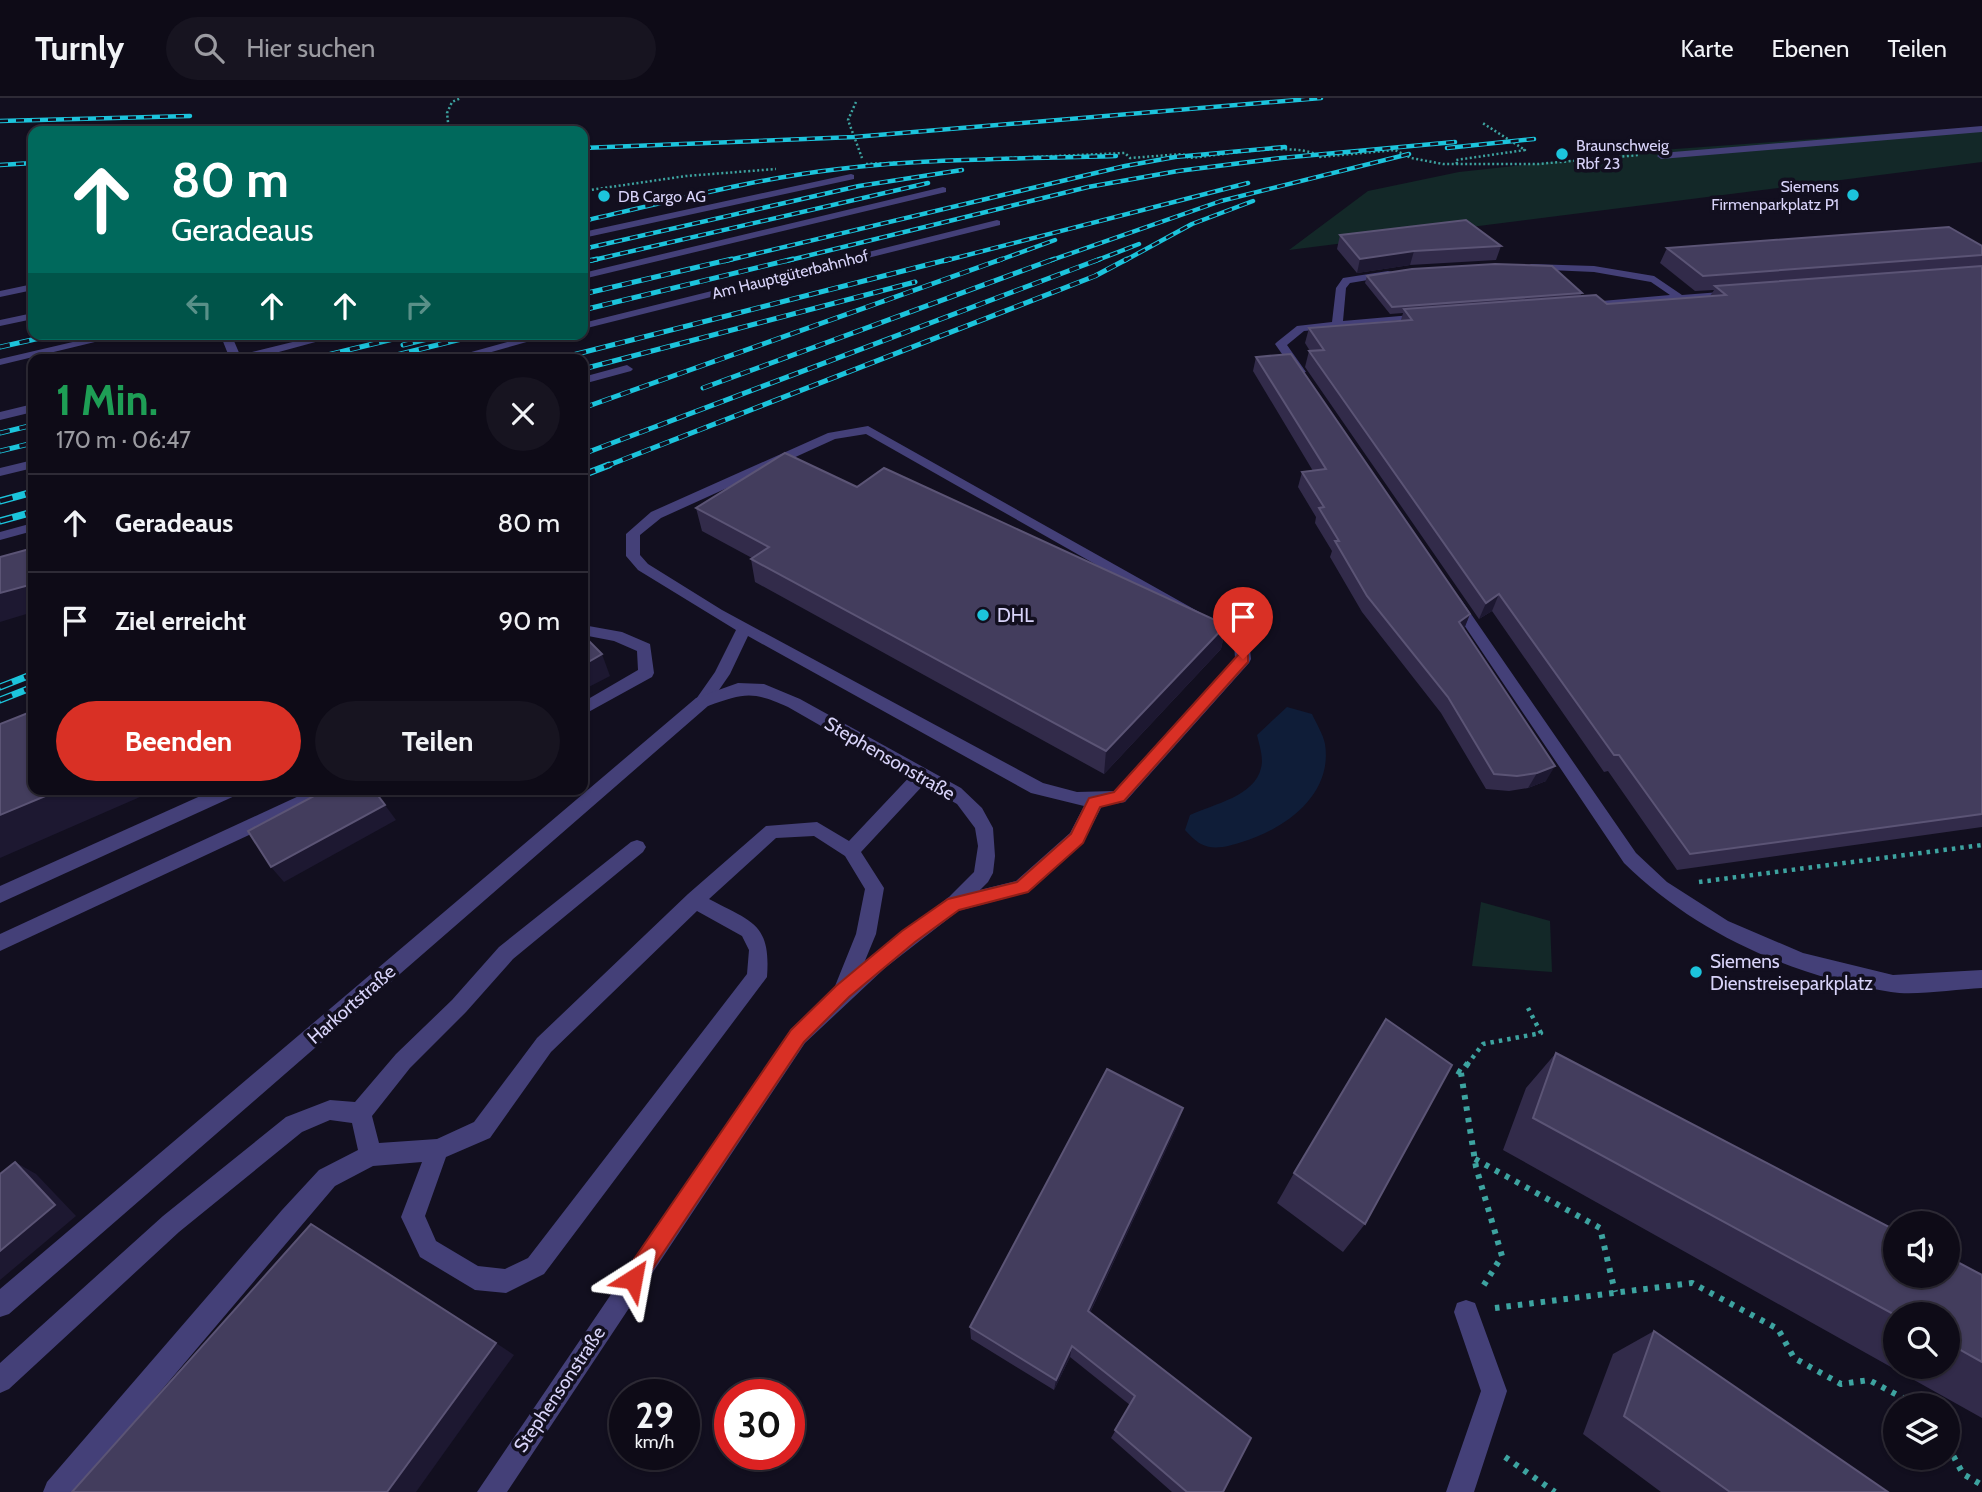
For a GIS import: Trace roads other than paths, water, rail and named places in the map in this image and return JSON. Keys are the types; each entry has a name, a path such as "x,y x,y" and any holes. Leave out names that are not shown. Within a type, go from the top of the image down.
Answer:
{"street":[{"path":"1661,156 1860,141 1982,128"},
{"path":"588,234 851,177"},
{"path":"588,275 943,190"},
{"name":"Am Hauptgüterbahnhof","path":"588,325 997,223"},
{"path":"1518,267 1594,270 1654,279 1680,298"},
{"path":"1337,324 1341,288 1347,281 1398,273"},
{"path":"0,294 28,289"},
{"path":"1570,306 1745,293"},
{"path":"0,323 28,317"},
{"path":"1312,390 1280,344 1301,328 1433,317"},
{"path":"35,354 96,340"},
{"path":"258,354 315,340"},
{"path":"472,354 526,340"},
{"path":"0,362 28,356"},
{"path":"588,379 627,369"},
{"path":"0,416 28,409"},
{"path":"868,430 1241,640 1243,659 1119,797 1095,802 1067,800 1037,788 744,628 643,567 633,556 633,534 641,525 680,503 832,436 868,430"},
{"path":"0,472 28,465"},
{"path":"0,536 28,528"},
{"path":"1444,584 1630,858 1660,887 1721,927 1800,961 1893,984 1982,979"},
{"path":"702,702 722,674 744,628"},
{"path":"588,631 617,636 645,649 646,673 588,706"},
{"name":"Stephensonstraße","path":"491,1492 798,1036 843,991 909,936 954,904 983,875 987,844 983,821 972,806 922,775 793,703 764,690 738,689 702,702"},
{"name":"Harkortstraße","path":"0,1305 702,702"},
{"path":"851,851 922,775"},
{"path":"0,895 220,795"},
{"path":"0,943 318,795"},
{"path":"954,904 1022,887 1077,838 1095,802"},
{"path":"57,1492 327,1178 371,1155 438,1150 482,1130 544,1045 695,900 772,831 817,829 851,851 875,888 866,934 843,991"},
{"path":"360,1113 403,1061 459,1006 506,953 637,847"},
{"path":"438,1150 413,1217 428,1249 474,1278 506,1281 536,1266 757,977 758,950 749,930 695,900"},
{"path":"0,1380 171,1224 294,1124 330,1110 360,1113"},
{"path":"360,1113 371,1155"},
{"path":"1460,1492 1494,1391 1466,1312"}],"water":[{"path":"1287,707 1312,714 1324,740 1325,762 1314,794 1289,819 1258,836 1222,847 1199,843 1185,830 1190,815 1232,798 1251,786 1262,764 1257,735"}],"railway":[{"path":"588,148 854,137 1321,98"},
{"path":"0,121 190,116"},
{"path":"1447,148 1534,139"},
{"path":"786,261 1088,187 1178,171 1281,158 1455,142"},
{"path":"725,261 1125,166 1175,157 1285,147"},
{"path":"1049,261 1221,201 1409,154"},
{"path":"588,220 742,185 839,169 943,161 1116,156"},
{"path":"0,165 28,163"},
{"path":"588,248 859,186 962,170"},
{"path":"589,261 928,183"},
{"path":"944,261 1248,183"},
{"path":"1124,261 1192,224 1253,201"},
{"path":"997,261 1055,240"},
{"path":"1095,261 1139,244"},
{"path":"588,261 597,259"},
{"path":"588,293 732,259"},
{"path":"588,309 793,259"},
{"path":"577,354 950,259"},
{"path":"588,406 1002,259"},
{"path":"703,388 1054,259"},
{"path":"588,452 1100,259"},
{"path":"604,467 1095,276 1127,259"},
{"path":"588,368 915,282"},
{"path":"0,347 31,340"},
{"path":"332,354 389,340"},
{"path":"403,345 423,340"},
{"path":"400,354 458,340"},
{"path":"0,433 28,426"},
{"path":"0,451 28,444"},
{"path":"588,473 609,465"},
{"path":"0,501 28,493"},
{"path":"0,521 28,513"},
{"path":"0,687 28,676"},
{"path":"0,700 28,689"}],"place":[{"name":"Braunschweig Rbf 23","path":"1562,154"},
{"name":"Siemens Firmenparkplatz P1","path":"1853,195"},
{"name":"DB Cargo AG","path":"604,196"},
{"name":"DHL","path":"983,615"},
{"name":"Siemens Dienstreiseparkplatz","path":"1696,972"}]}
